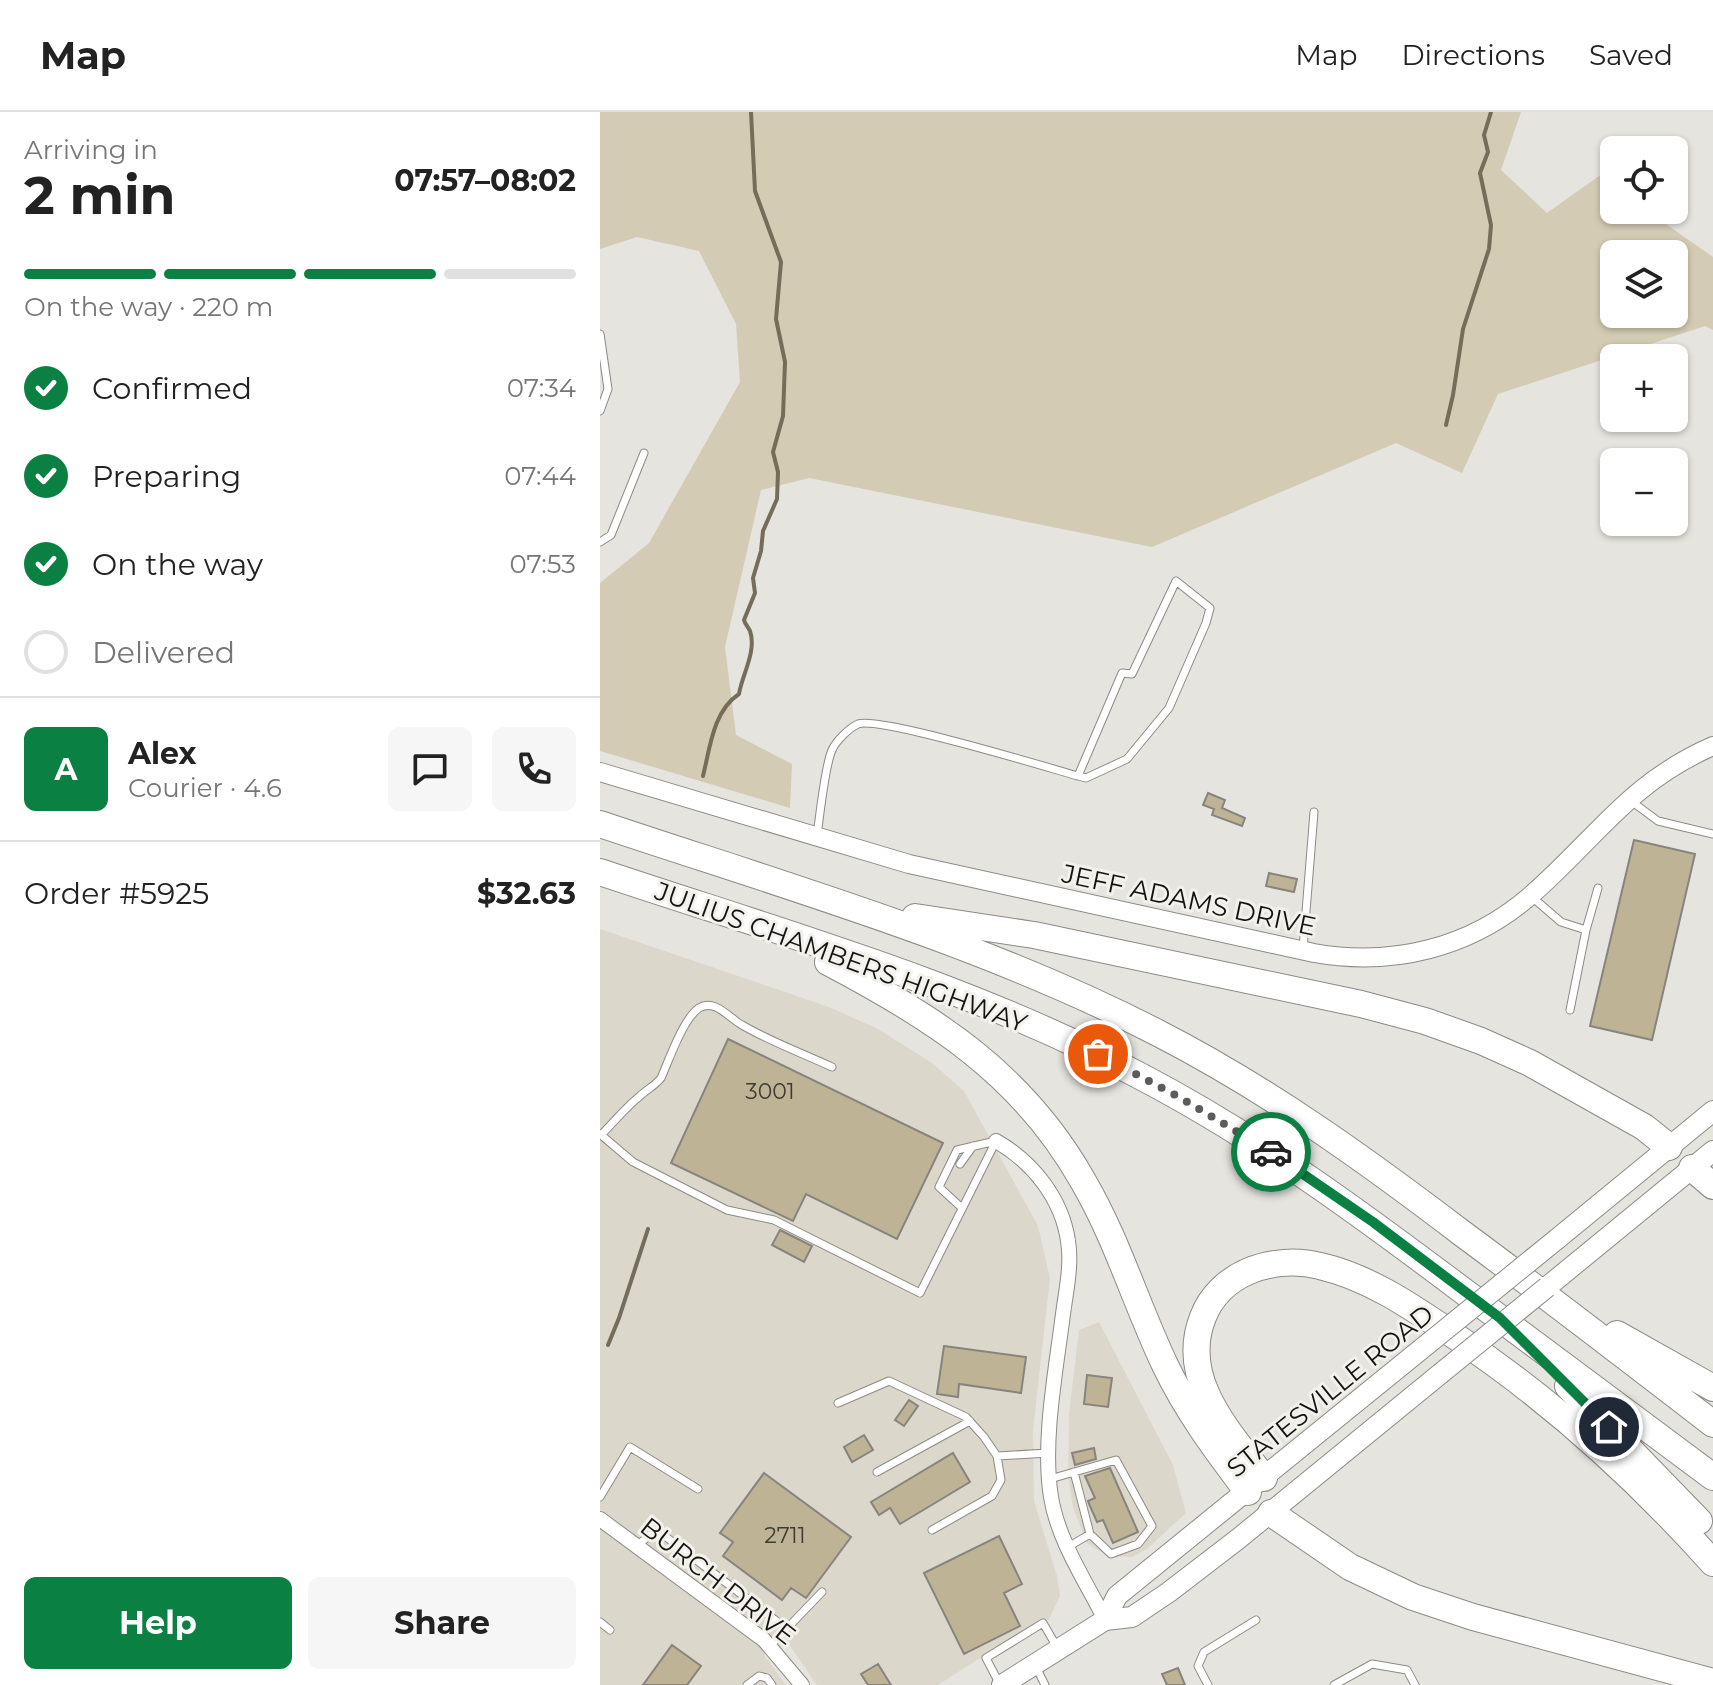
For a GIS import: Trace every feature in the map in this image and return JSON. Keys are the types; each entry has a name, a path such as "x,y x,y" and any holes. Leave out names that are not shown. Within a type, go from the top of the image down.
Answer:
{"highway":[{"name":"JULIUS CHAMBERS HIGHWAY","path":"600,824 942,939 1030,973 1118,1013 1201,1057 1283,1105 1362,1158 1713,1424"},
{"name":"JULIUS CHAMBERS HIGHWAY","path":"600,872 970,998 1056,1034 1139,1075 1219,1120 1298,1170 1713,1477"},
{"path":"845,906 1034,935 1361,1004 1425,1021 1530,1063 1644,1127 1669,1147"},
{"path":"762,926 894,997 941,1027 983,1060 1037,1114 1069,1157 1096,1204 1155,1344 1181,1396 1210,1442 1256,1485"},
{"path":"1692,1168 1713,1186"},
{"path":"1256,1485 1199,1377 1196,1349 1200,1323 1222,1289 1245,1273 1289,1262 1320,1266 1389,1293 1525,1384 1631,1476 1713,1563"},
{"path":"1537,1289 1713,1388"},
{"path":"1500,1318 1640,1457 1713,1537"},
{"path":"1271,1513 1350,1567 1413,1597 1473,1617 1713,1682"}],"main road":[{"name":"STATESVILLE ROAD","path":"1105,1620 1117,1596 1713,1111"},
{"path":"1669,1147 1692,1168"},
{"name":"STATESVILLE ROAD","path":"1001,1685 1105,1620 1132,1617 1202,1567 1713,1151"},
{"path":"1256,1485 1271,1513"}],"street":[{"name":"JEFF ADAMS DRIVE","path":"600,772 947,873 1302,951 1352,958 1412,954 1462,940 1497,921 1531,896 1628,798 1668,768 1713,746"},
{"path":"996,1141 1021,1156 1040,1178 1058,1207 1068,1237 1069,1267 1051,1413 1050,1479 1057,1521 1105,1620"},
{"name":"BURCH DRIVE","path":"600,1519 770,1646 802,1685"}],"lane":[{"path":"600,334 608,389 600,411"},
{"path":"600,541 611,535 644,453"},
{"path":"816,837 832,751 842,737 859,724 878,723 1078,776 1086,778 1127,759 1169,708 1210,608 1176,581 1132,674 1122,673 1078,776"},
{"path":"1628,798 1658,821 1713,834"},
{"path":"1302,951 1314,812"},
{"path":"1570,1010 1598,888"},
{"path":"1531,896 1561,922 1586,930"},
{"path":"832,1067 754,1032 720,1009 709,1005 701,1007 689,1021 655,1086 601,1134 633,1162 727,1210 774,1220 920,1293 996,1141"},
{"path":"962,1208 939,1187 957,1150 996,1141"},
{"path":"960,1164 973,1146"},
{"path":"946,1195 951,1184"},
{"path":"838,1403 889,1381 966,1417 997,1456 1001,1480 992,1496 932,1530"},
{"path":"877,1472 970,1421"},
{"path":"600,1497 630,1447 698,1489"},
{"path":"997,1456 1050,1453"},
{"path":"1050,1479 1074,1472 1116,1460 1152,1526 1138,1544 1111,1554 1090,1534 1074,1472"},
{"path":"637,1547 651,1534 666,1537 787,1629"},
{"path":"1068,1547 1090,1534"},
{"path":"770,1646 822,1592"},
{"path":"1208,1685 1198,1666 1204,1652 1256,1620"},
{"path":"600,1622 610,1630"},
{"path":"1001,1685 986,1658 1043,1623 1059,1650"},
{"path":"1334,1685 1372,1664 1407,1670 1415,1685"},
{"path":"1035,1665 1045,1685"},
{"path":"747,1685 759,1676 767,1678 772,1685"}],"shaded area":[{"path":"600,112 1521,112 1501,170 1547,213 1599,176 1600,224 1666,224 1713,257 1713,330 1705,326 1650,344 1600,344 1600,360 1498,394 1462,473 1396,443 1152,547 809,478 761,490 725,647 736,735 792,764 790,808 600,751 600,583 649,543 740,382 736,324 699,251 637,237 600,249"},
{"path":"600,929 829,1007 878,1029 932,1063 964,1091 1038,1226 1050,1278 1033,1430 1034,1501 1060,1596 1049,1619 997,1647 938,1685 817,1685 788,1643 764,1655 786,1685 600,1685"},
{"path":"1099,1322 1173,1465 1186,1513 1147,1549 1132,1557 1107,1556 1087,1543 1073,1508 1068,1474 1069,1413 1079,1330"}],"building":[{"path":"1208,793 1225,800 1222,808 1245,818 1242,826 1212,815 1214,809 1203,805"},
{"path":"1634,840 1695,854 1652,1040 1590,1026"},
{"path":"1269,873 1297,879 1294,892 1266,886"},
{"path":"728,1039 943,1143 897,1239 806,1194 793,1221 671,1163"},
{"path":"780,1230 812,1246 804,1262 772,1245"},
{"path":"944,1346 1026,1357 1021,1393 959,1384 958,1397 937,1394"},
{"path":"1087,1375 1112,1378 1108,1407 1084,1404"},
{"path":"909,1400 918,1406 904,1426 895,1420"},
{"path":"864,1435 873,1450 852,1462 844,1447"},
{"path":"1094,1448 1096,1459 1075,1465 1072,1453"},
{"path":"953,1453 970,1482 900,1524 890,1508 879,1515 871,1502"},
{"path":"1110,1468 1138,1532 1113,1543 1103,1520 1097,1522 1090,1506 1088,1501 1095,1498 1085,1476"},
{"path":"764,1473 851,1537 806,1598 791,1588 782,1600 723,1556 733,1542 720,1533"},
{"path":"999,1536 1022,1584 1004,1593 1020,1626 964,1654 924,1573"},
{"path":"672,1645 701,1666 687,1685 643,1685"},
{"path":"878,1664 891,1685 868,1685 861,1674"},
{"path":"1178,1668 1185,1685 1167,1685 1162,1674"}],"waterway":[{"path":"703,776 718,720 730,701 739,694 748,663 752,639 744,620 755,593 753,578 763,531 777,499 778,472 773,452 783,416 785,362 776,319 781,262 755,191 751,112"},
{"path":"1446,425 1463,329 1489,249 1491,225 1480,173 1488,152 1484,135 1491,112"},
{"path":"608,1345 648,1229"}],"way so far":[{"path":"1098,1054 1179,1097 1271,1152"}],"route":[{"path":"1271,1152 1373,1222 1500,1318 1609,1427"}]}
